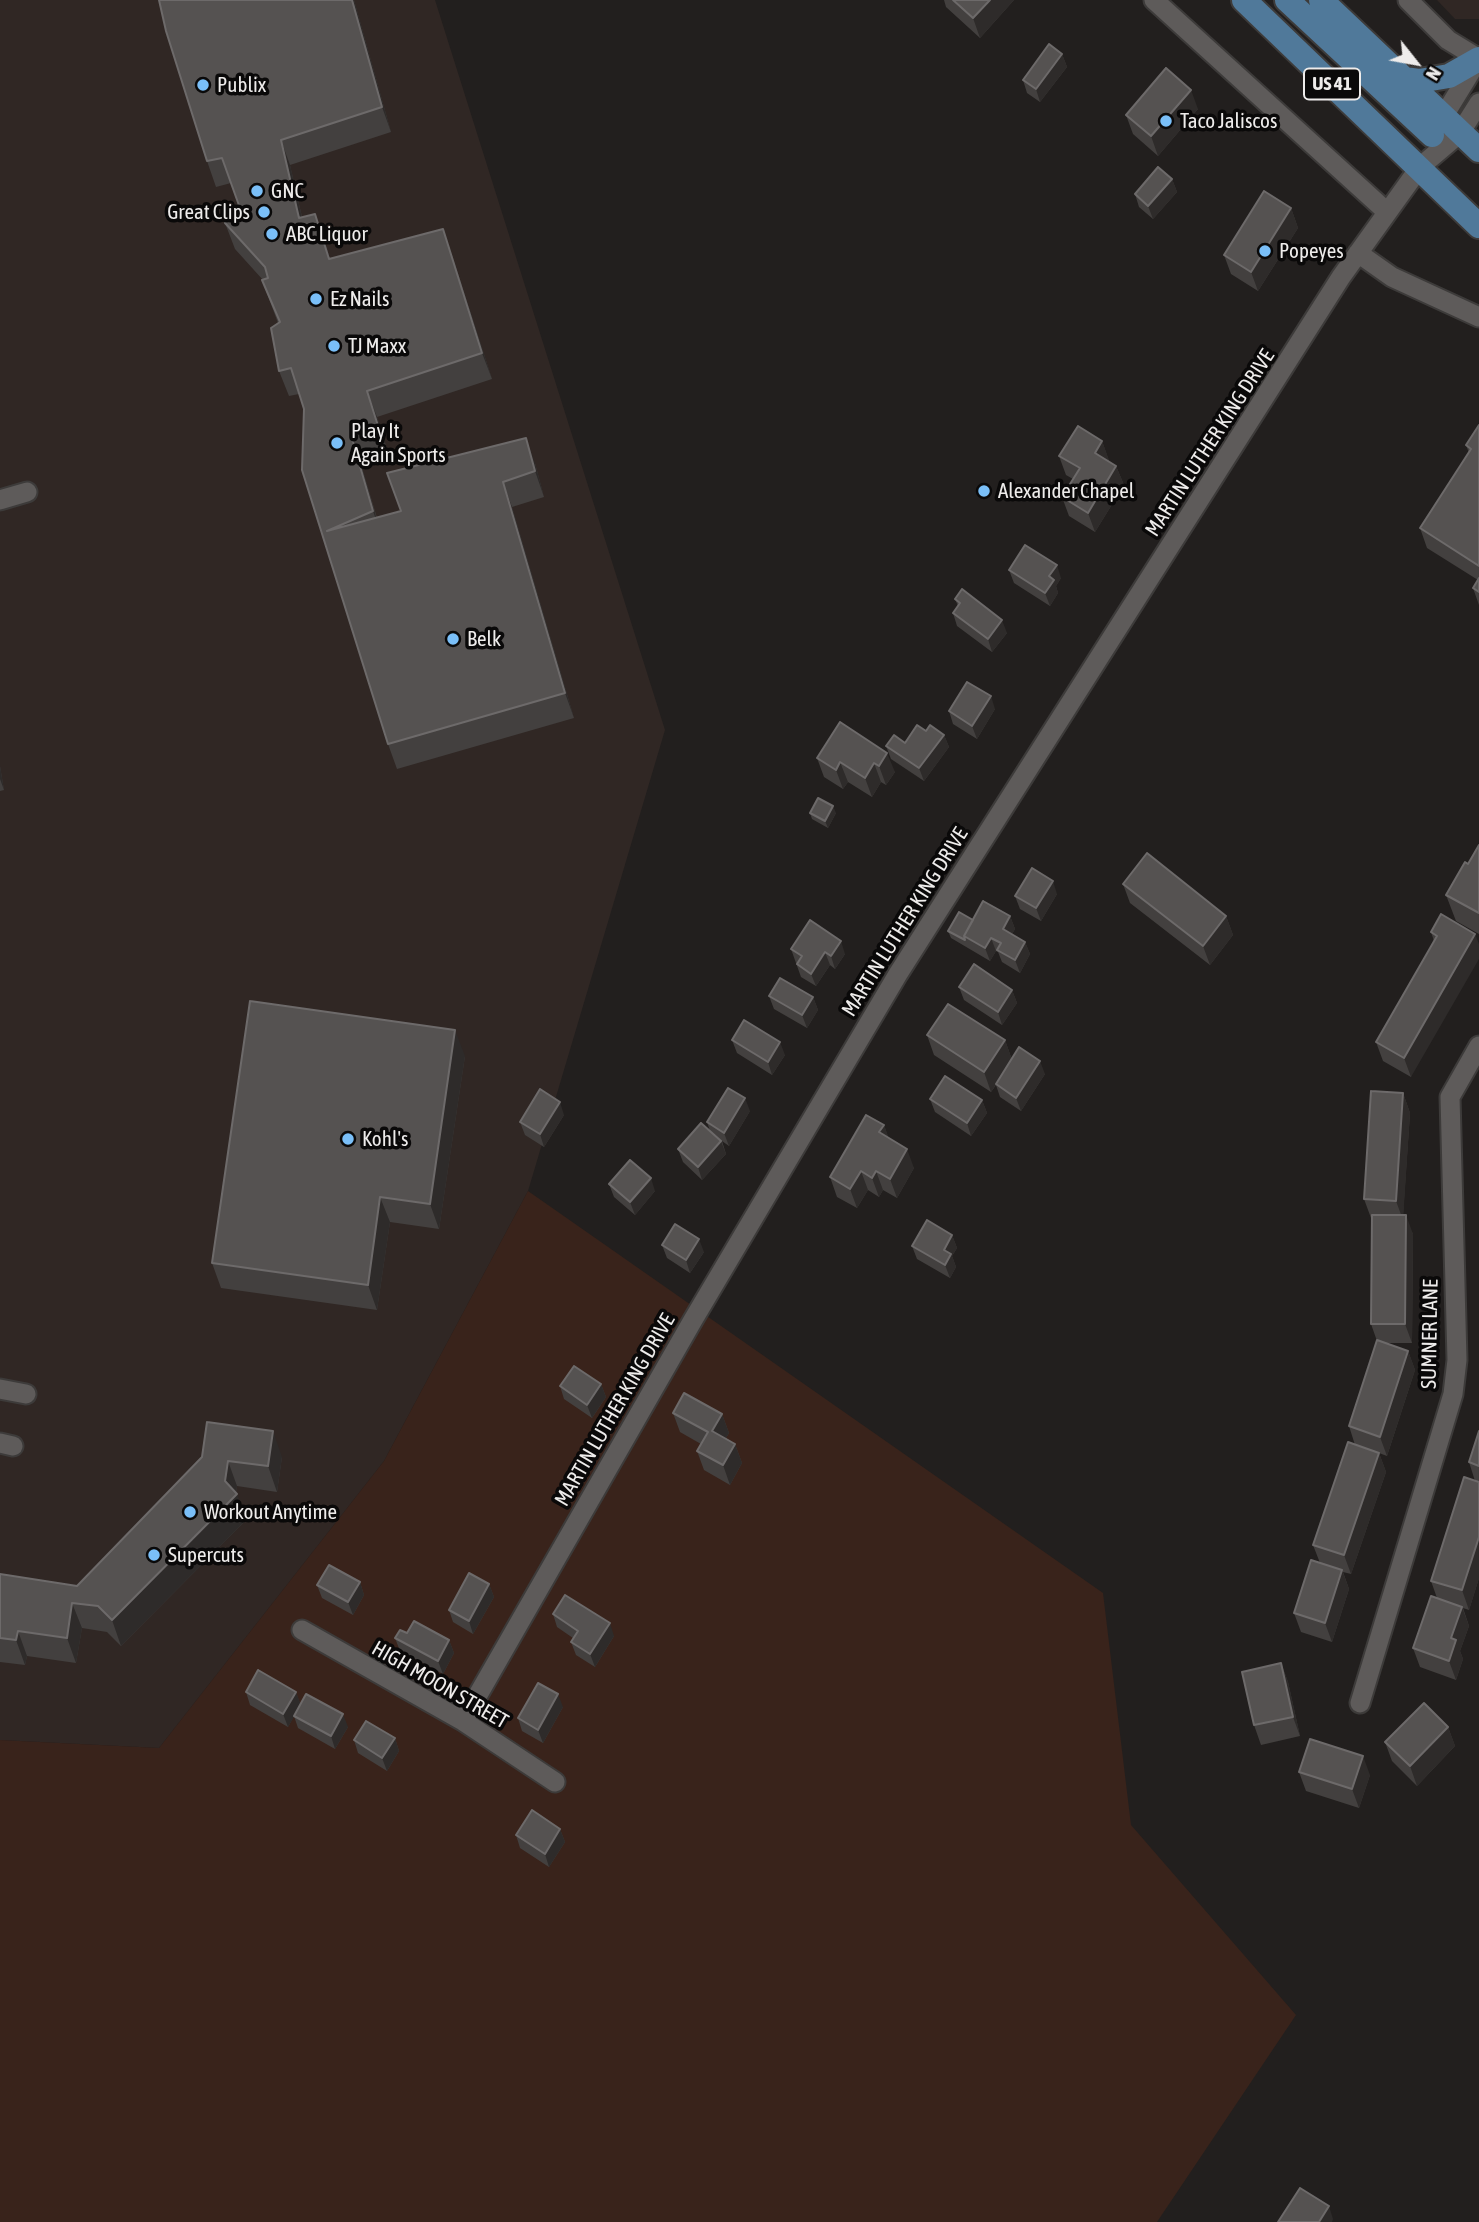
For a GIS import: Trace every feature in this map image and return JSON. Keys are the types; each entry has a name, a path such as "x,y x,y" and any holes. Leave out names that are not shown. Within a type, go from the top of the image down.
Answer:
{"main road":[{"name":"US 41","path":"1244,0 1479,226"},
{"path":"1287,0 1445,128"},
{"name":"US 41","path":"1321,0 1404,79 1445,128 1479,150"},
{"path":"1404,79 1419,81 1450,76 1479,59"}],"street":[{"path":"1154,0 1387,212"},
{"path":"1408,0 1448,40 1479,59"},
{"name":"MARTIN LUTHER KING DRIVE","path":"463,1721 700,1308 898,974 1358,253 1445,128 1479,59"},
{"name":"MARTIN LUTHER KING DRIVE","path":"1420,167 1445,128 1479,103"},
{"path":"1358,253 1392,277 1479,317"},
{"path":"0,500 27,492"},
{"name":"SUMNER LANE","path":"1360,1703 1453,1394 1457,1360 1450,1097 1479,1046"},
{"path":"0,1389 26,1394"},
{"name":"HIGH MOON STREET","path":"302,1630 463,1721 555,1782"}],"shaded area":[{"path":"0,0 435,0 665,730 528,1191 384,1461 159,1748 0,1740"},
{"path":"1437,0 1479,0 1479,19 1455,19"},
{"path":"528,1191 1103,1593 1131,1825 1296,2015 1157,2222 0,2222 0,1740 159,1748 384,1461"}],"building":[{"path":"159,0 352,0 382,107 281,140 299,218 315,214 329,259 443,229 482,353 367,391 379,429 351,435 373,511 327,531 401,511 387,473 526,438 535,471 503,482 565,693 388,744 302,470 304,409 291,368 279,371 271,328 280,322 262,280 268,278 265,267 225,223 241,211 222,158 207,161 166,31"},
{"path":"953,0 990,0 973,18"},
{"path":"1049,44 1062,54 1036,89 1023,80"},
{"path":"1166,68 1191,90 1151,136 1126,115"},
{"path":"1158,167 1172,179 1148,206 1135,194"},
{"path":"1264,191 1291,208 1251,272 1224,255"},
{"path":"1479,425 1479,566 1420,528 1471,449 1466,445"},
{"path":"1078,426 1102,441 1095,453 1116,466 1088,513 1062,497 1080,468 1059,456"},
{"path":"1025,545 1057,565 1049,576 1054,580 1045,593 1009,570"},
{"path":"1479,578 1479,592 1473,588"},
{"path":"962,589 1002,620 988,639 953,613 960,603 955,599"},
{"path":"967,682 991,696 972,726 949,711"},
{"path":"840,722 887,753 879,766 874,763 865,778 840,762 836,770 817,758"},
{"path":"917,725 926,731 930,725 944,735 919,768 886,746 894,735 905,743"},
{"path":"818,798 833,806 825,821 810,813"},
{"path":"1479,845 1479,913 1446,895 1465,862 1468,864"},
{"path":"1147,853 1226,916 1203,946 1123,884"},
{"path":"1032,868 1053,881 1036,908 1015,896"},
{"path":"983,901 1010,916 1003,929 1025,942 1015,960 997,950 1001,943 991,938 985,948 964,936"},
{"path":"959,912 973,920 964,936 965,940 948,931"},
{"path":"1441,914 1475,934 1404,1058 1376,1042 1437,936 1431,932"},
{"path":"810,920 841,941 831,956 825,952 811,974 797,964 802,956 791,949"},
{"path":"974,964 1012,990 998,1012 959,987"},
{"path":"780,978 813,997 802,1015 769,996"},
{"name":"Kohl's","path":"250,1001 455,1030 430,1204 380,1197 368,1285 212,1263"},
{"path":"948,1004 1005,1040 984,1072 927,1035"},
{"path":"744,1020 780,1042 768,1062 732,1040"},
{"path":"1019,1047 1040,1061 1016,1098 996,1084"},
{"path":"945,1076 982,1100 967,1123 930,1099"},
{"path":"728,1088 745,1098 724,1133 707,1122"},
{"path":"540,1089 560,1102 540,1134 520,1122"},
{"path":"1371,1091 1403,1093 1396,1201 1364,1199"},
{"path":"866,1115 884,1125 879,1132 907,1149 890,1179 876,1171 872,1178 861,1171 850,1189 830,1177"},
{"path":"701,1123 721,1141 698,1167 678,1149"},
{"path":"630,1160 651,1178 630,1202 609,1184"},
{"path":"1372,1215 1406,1215 1405,1324 1371,1324"},
{"path":"927,1220 952,1235 944,1250 951,1254 945,1265 912,1246"},
{"path":"675,1224 699,1239 686,1260 662,1245"},
{"path":"1377,1340 1408,1351 1380,1437 1349,1426"},
{"path":"574,1366 601,1384 587,1405 560,1386"},
{"path":"684,1393 722,1414 712,1431 735,1444 723,1465 697,1451 708,1432 673,1413"},
{"path":"207,1422 273,1431 268,1466 228,1461 225,1481 237,1494 112,1620 98,1606 72,1603 67,1638 18,1631 16,1640 0,1638 0,1574 77,1586 202,1457"},
{"path":"1479,1431 1479,1466 1469,1462"},
{"path":"1348,1442 1379,1453 1344,1555 1313,1545"},
{"path":"1464,1477 1479,1482 1479,1537 1462,1590 1431,1581"},
{"path":"1311,1560 1342,1570 1325,1623 1294,1613"},
{"path":"329,1565 360,1582 348,1602 317,1585"},
{"path":"469,1573 489,1584 469,1621 449,1610"},
{"path":"565,1595 610,1623 590,1654 571,1642 578,1631 553,1614"},
{"path":"1431,1596 1462,1607 1451,1638 1456,1640 1449,1661 1413,1648"},
{"path":"414,1621 449,1640 438,1661 395,1638 400,1630 407,1633"},
{"path":"1281,1663 1293,1717 1254,1725 1242,1672"},
{"path":"258,1670 296,1692 283,1714 246,1692"},
{"path":"538,1683 558,1694 538,1730 518,1718"},
{"path":"306,1694 343,1714 331,1736 294,1716"},
{"path":"1424,1703 1448,1727 1410,1766 1385,1742"},
{"path":"366,1721 395,1738 382,1758 354,1740"},
{"path":"1310,1739 1363,1756 1352,1789 1299,1772"},
{"path":"532,1810 560,1829 545,1854 516,1835"},
{"path":"1300,2188 1329,2206 1319,2222 1278,2222"}],"place":[{"name":"Publix","path":"203,85"},
{"name":"Taco Jaliscos","path":"1166,121"},
{"name":"GNC","path":"257,191"},
{"name":"Great Clips","path":"264,212"},
{"name":"ABC Liquor","path":"272,234"},
{"name":"Popeyes","path":"1265,251"},
{"name":"Ez Nails","path":"316,299"},
{"name":"TJ Maxx","path":"334,346"},
{"name":"Play It Again Sports","path":"337,443"},
{"name":"Alexander Chapel","path":"984,491"},
{"name":"Belk","path":"453,639"},
{"name":"Kohl's","path":"348,1139"},
{"name":"Workout Anytime","path":"190,1512"},
{"name":"Supercuts","path":"154,1555"}]}
